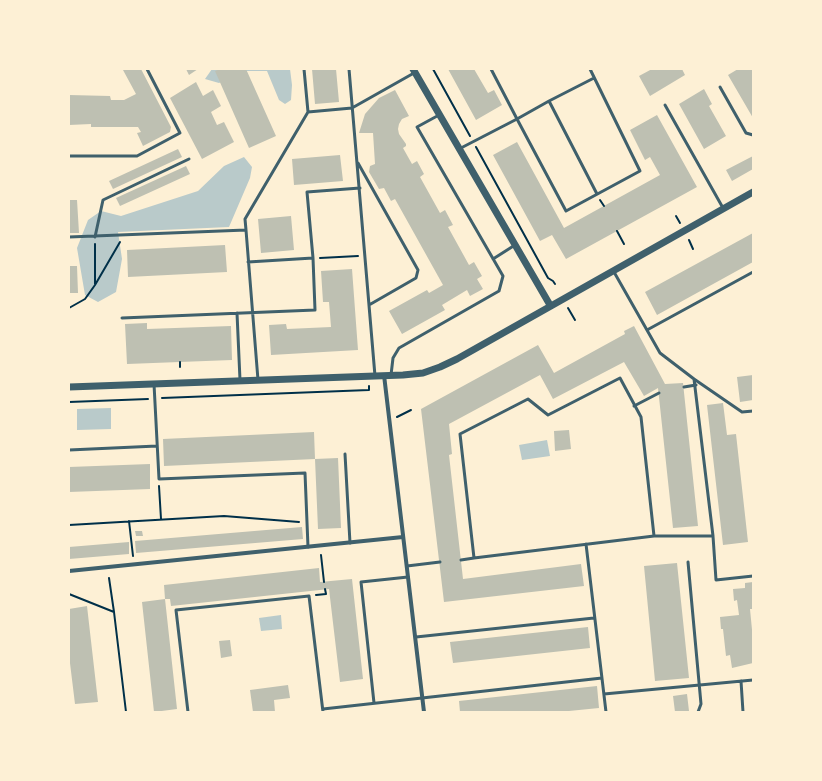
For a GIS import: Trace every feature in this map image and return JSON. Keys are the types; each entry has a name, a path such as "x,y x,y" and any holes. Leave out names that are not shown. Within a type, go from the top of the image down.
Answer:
{"street":[{"path":"414,71 550,306"},
{"path":"69,387 423,373 440,367 753,192"},
{"path":"387,375 424,712"},
{"path":"69,571 404,537"}],"lane":[{"path":"69,156 137,156 180,133 147,69"},
{"path":"258,380 245,219 308,112 304,69"},
{"path":"349,69 375,376"},
{"path":"491,69 516,119 566,210 640,171 590,69"},
{"path":"308,112 352,108 414,71"},
{"path":"459,149 594,78"},
{"path":"720,87 746,133 753,135"},
{"path":"550,101 597,194"},
{"path":"665,105 723,209"},
{"path":"387,375 393,358 399,348 499,291 503,276 417,127 439,114"},
{"path":"95,237 103,200 189,159"},
{"path":"357,162 418,270 416,278 369,305"},
{"path":"122,318 315,310 307,192 360,188"},
{"path":"69,237 246,230"},
{"path":"493,259 515,245"},
{"path":"248,262 312,258"},
{"path":"613,270 660,353 694,379 742,412 753,411"},
{"path":"647,330 753,272"},
{"path":"237,313 240,380"},
{"path":"474,558 460,434 528,399 548,415 620,378 641,417 654,536"},
{"path":"694,379 696,385 713,536 716,580 753,576"},
{"path":"154,384 159,478 305,473 308,547"},
{"path":"684,387 696,385"},
{"path":"634,406 659,393"},
{"path":"69,450 157,446"},
{"path":"345,454 350,543"},
{"path":"461,560 654,536 713,536"},
{"path":"586,544 606,712"},
{"path":"407,566 440,562"},
{"path":"688,562 702,704 698,712"},
{"path":"374,703 361,582 408,577"},
{"path":"188,712 176,610 310,596 323,710 423,697 602,678"},
{"path":"416,637 594,618"},
{"path":"604,694 753,680"},
{"path":"741,681 743,712"}],"path":[{"path":"432,69 548,278 555,284"},
{"path":"676,216 680,223"},
{"path":"618,231 624,244"},
{"path":"69,308 85,299 95,285 124,235"},
{"path":"95,237 95,285"},
{"path":"688,240 693,249"},
{"path":"312,258 365,255"},
{"path":"568,308 575,320"},
{"path":"180,362 180,367"},
{"path":"69,402 369,390 369,385"},
{"path":"396,418 411,410"},
{"path":"159,478 161,520"},
{"path":"69,525 224,516 307,522"},
{"path":"129,521 134,565"},
{"path":"321,555 324,582"},
{"path":"109,578 126,712"},
{"path":"310,596 326,594 325,589"},
{"path":"69,594 114,612"}],"shaded area":[{"path":"212,69 290,69 292,85 291,100 285,104 279,100 267,71 247,71 219,83 205,79"},
{"path":"244,157 252,167 250,178 229,227 118,232 122,259 116,292 98,302 85,295 77,248 88,220 101,211 121,216 198,191 224,166"},
{"path":"111,408 111,429 77,430 77,409"},
{"path":"547,440 550,456 522,460 519,445"},
{"path":"281,615 282,629 261,631 259,618"}],"building":[{"path":"141,69 171,127 170,132 143,146 137,133 141,132 138,127 91,127 91,124 69,125 69,95 110,96 111,100 124,100 136,94 123,70"},
{"path":"186,69 198,69 189,75"},
{"path":"220,69 246,69 276,136 249,148 215,71"},
{"path":"312,69 336,69 339,102 315,104"},
{"path":"448,69 474,69 488,93 494,90 502,105 476,120"},
{"path":"652,69 682,69 685,75 650,96 639,76"},
{"path":"738,69 753,69 753,118 728,75"},
{"path":"196,82 203,96 213,90 221,106 211,112 217,125 224,122 234,142 202,159 170,98"},
{"path":"704,89 712,104 709,106 726,136 704,149 679,104"},
{"path":"395,90 409,116 402,119 398,129 399,134 406,144 403,148 412,164 417,161 424,174 420,177 440,213 445,210 453,225 448,227 469,265 474,262 482,276 477,279 483,289 470,296 467,290 442,305 445,310 402,334 389,311 427,290 429,293 443,285 395,199 391,201 384,188 379,189 369,172 370,166 375,164 373,133 359,133 365,114 379,98"},
{"path":"657,115 697,187 566,259 552,235 540,241 493,155 517,142 564,228 660,175 650,157 645,160 630,130"},
{"path":"178,149 182,157 113,189 109,181"},
{"path":"340,155 343,181 294,185 292,159"},
{"path":"753,156 753,169 732,181 726,170"},
{"path":"186,166 190,174 120,206 116,198"},
{"path":"69,200 77,200 79,233 69,233"},
{"path":"291,216 294,250 261,253 258,219"},
{"path":"753,233 753,262 657,315 645,292"},
{"path":"225,245 227,272 128,277 127,250"},
{"path":"69,266 77,266 78,293 69,293"},
{"path":"352,269 358,350 271,355 269,325 286,324 287,329 331,327 329,302 323,302 321,271"},
{"path":"147,323 147,329 231,326 232,360 127,364 125,324"},
{"path":"634,326 665,384 683,383 698,526 673,528 658,388 644,396 624,362 553,399 540,375 449,424 452,454 449,455 463,579 581,564 584,586 444,602 421,409 538,345 554,373 625,334 624,331"},
{"path":"753,375 753,400 740,402 737,377"},
{"path":"723,403 727,435 736,434 748,542 723,545 707,405"},
{"path":"569,430 571,449 555,451 554,431"},
{"path":"314,432 315,459 164,466 163,439"},
{"path":"338,458 341,528 318,529 315,459"},
{"path":"150,464 150,489 69,492 69,467"},
{"path":"302,527 303,539 136,553 135,541"},
{"path":"135,531 142,531 143,536 136,536"},
{"path":"129,542 129,554 69,559 69,547"},
{"path":"677,563 689,678 655,681 644,566"},
{"path":"319,568 320,582 352,579 363,679 340,682 329,589 171,606 170,599 165,599 164,585"},
{"path":"753,582 753,609 750,609 753,640 753,663 732,668 730,655 726,656 720,617 739,615 737,600 734,601 733,589 745,588 745,583"},
{"path":"165,599 177,709 154,712 142,602"},
{"path":"87,606 98,702 75,704 69,655 69,609"},
{"path":"588,627 590,648 453,663 450,642"},
{"path":"230,640 232,656 221,658 219,641"},
{"path":"288,685 290,698 274,700 275,712 253,712 250,690"},
{"path":"597,686 599,708 559,712 460,712 459,701"},
{"path":"687,694 689,711 675,712 673,696"}]}
